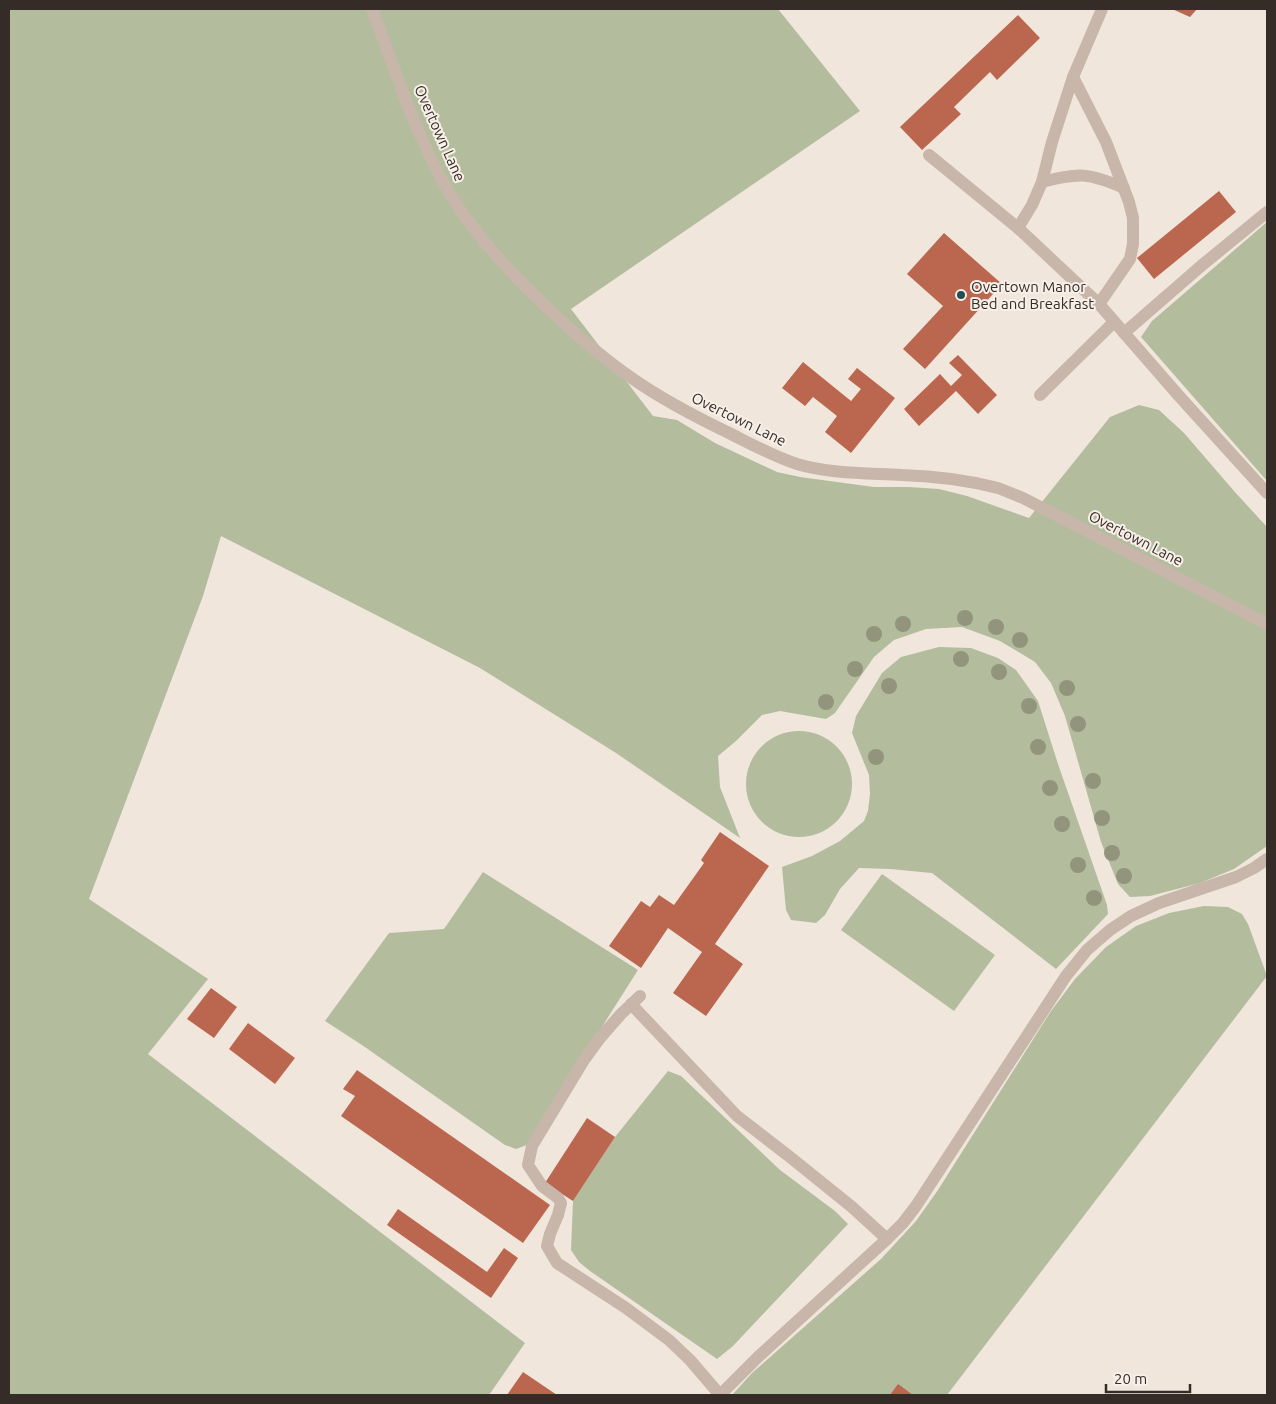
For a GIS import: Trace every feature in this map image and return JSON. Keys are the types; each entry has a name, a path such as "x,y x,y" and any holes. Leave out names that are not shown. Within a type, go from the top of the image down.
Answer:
{"street":[{"name":"Overtown Lane","path":"372,9 426,149 463,216 491,250 557,317 632,378 698,418 773,454 799,464 853,473 960,480 998,488 1023,498 1267,624"},
{"path":"1018,228 1032,205 1042,182 1052,142 1073,78 1102,9"},
{"path":"1073,78 1106,142 1129,202 1133,218 1134,244 1130,259 1099,304"},
{"path":"929,155 1018,228 1099,304 1267,493"},
{"path":"1042,182 1073,175 1089,175 1124,188"},
{"path":"1124,333 1186,278 1267,212"},
{"path":"1040,395 1114,322"},
{"path":"888,1239 852,1207 736,1116 636,1000 600,1038 574,1075 532,1146 528,1165 542,1186 558,1198 561,1203 547,1246 557,1264 626,1308 669,1340 690,1360 720,1395 758,1357 888,1239 903,1223 1066,976 1087,950 1110,930 1132,916 1159,903 1236,877 1267,859"}],"green space":[{"path":"9,9 778,9 860,111 571,309 653,416 677,420 715,443 777,472 874,487 939,489 967,496 1029,518 1110,417 1139,405 1159,410 1184,433 1267,527 1267,846 1234,869 1200,883 1150,896 1130,897 1118,884 1101,842 1065,716 1051,683 1035,662 1000,641 962,627 926,629 894,640 874,657 835,713 826,719 780,711 762,715 718,756 720,787 740,838 616,753 480,668 221,536 203,596 89,899 208,979 148,1054 525,1343 489,1395 9,1395"},
{"path":"1267,222 1267,481 1141,337 1152,321"},
{"path":"939,647 971,648 998,658 1016,670 1038,701 1107,905 1108,914 1056,969 932,873 859,868 840,889 825,915 816,923 791,920 786,910 782,867 812,856 840,841 864,821 868,811 870,794 869,775 852,733 856,716 882,673 901,657"},
{"path":"799,731 819,735 836,747 848,764 852,784 848,804 836,821 819,833 799,837 779,833 762,821 750,804 746,784 750,764 762,747 779,735"},
{"path":"483,872 638,970 527,1145 516,1149 505,1145 325,1021 389,933 444,929"},
{"path":"882,874 995,955 954,1011 841,930"},
{"path":"1204,906 1228,907 1242,914 1248,924 1267,976 947,1395 732,1395 752,1373 881,1259 916,1221 938,1190 1051,1011 1075,979 1106,947 1136,926 1169,913"},
{"path":"668,1071 681,1076 780,1170 835,1211 848,1224 733,1346 717,1359 590,1271 579,1262 571,1250 573,1201 615,1137"}],"building":[{"path":"1172,9 1197,9 1190,17"},
{"path":"1018,15 1040,38 997,80 990,72 954,107 961,114 922,150 900,127"},
{"path":"1219,191 1236,212 1154,279 1137,258"},
{"name":"Overtown Manor Bed and Breakfast","path":"944,233 1002,284 925,369 903,349 943,306 907,274"},
{"path":"958,355 997,395 978,414 956,391 919,426 904,409 940,374 951,386 962,375 949,363"},
{"path":"803,362 851,401 861,389 848,379 857,368 895,398 851,453 825,432 837,416 813,397 805,406 782,388"},
{"path":"720,832 769,866 715,944 743,964 706,1016 673,993 702,952 668,928 641,968 609,946 641,901 650,907 659,895 674,905 704,863 701,860"},
{"path":"211,988 237,1007 214,1038 187,1019"},
{"path":"248,1023 295,1058 275,1084 229,1049"},
{"path":"357,1070 550,1205 523,1243 341,1116 355,1096 343,1089"},
{"path":"587,1118 615,1137 573,1201 545,1183"},
{"path":"398,1209 487,1272 504,1248 518,1258 491,1298 387,1225"},
{"path":"523,1372 557,1395 507,1395"},
{"path":"898,1384 913,1395 890,1395"}],"place":[{"name":"Overtown Manor Bed and Breakfast","path":"961,295"}]}
